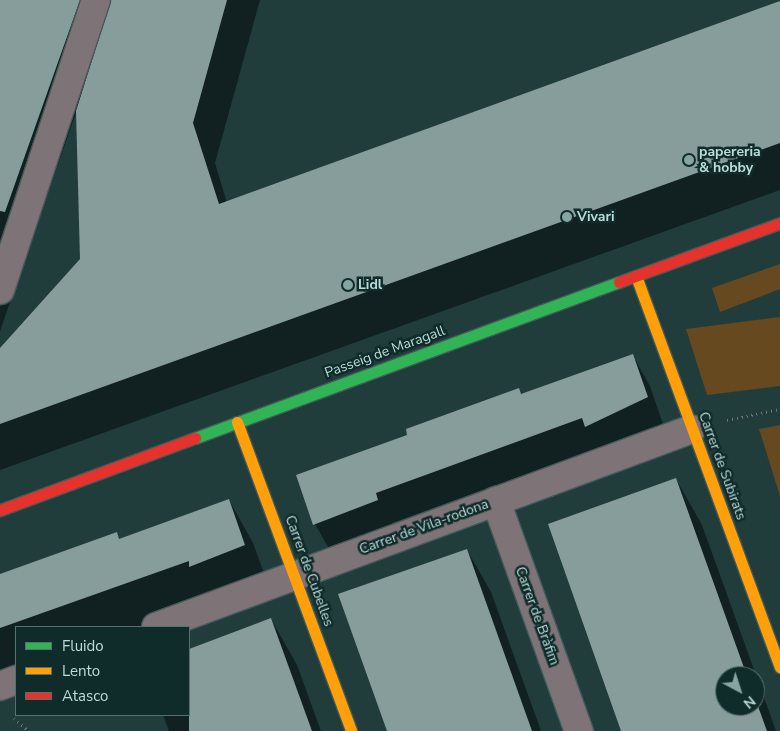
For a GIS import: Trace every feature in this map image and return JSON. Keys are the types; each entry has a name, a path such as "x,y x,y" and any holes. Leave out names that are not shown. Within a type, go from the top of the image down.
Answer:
{"street":[{"path":"0,290 96,0"},
{"name":"Passeig de Maragall","path":"0,510 780,223"},
{"name":"Carrer de Subirats","path":"636,276 780,666"},
{"name":"Carrer de Cubelles","path":"237,422 351,731"},
{"name":"Carrer de Vila-rodona","path":"159,626 692,428"},
{"name":"Carrer de Bràfim","path":"496,501 579,731"},
{"path":"0,686 15,680"}],"path":[{"path":"692,428 780,409"}],"shaded area":[{"path":"780,264 780,289 720,312 712,288"},
{"path":"780,317 780,386 707,395 686,329"},
{"path":"780,425 780,496 759,429"}],"building":[{"path":"0,0 80,0 5,212 0,211"},
{"path":"111,0 227,0 193,123 219,204 780,1 780,143 0,424 0,348 80,259 76,111"},
{"path":"633,354 648,397 585,427 582,418 376,493 378,500 313,525 296,475 407,435 406,429 519,388 521,394"},
{"path":"676,478 743,666 715,666 715,716 762,716 767,731 621,731 548,524"},
{"path":"229,499 245,545 189,567 189,561 0,628 0,574 117,532 119,539"},
{"path":"467,549 532,731 387,731 338,594"},
{"path":"271,618 312,731 189,731 190,649"}],"traffic: fast":[{"path":"195,438 619,282"}],"traffic: slow":[{"path":"636,276 780,667"},
{"path":"237,422 351,731"}],"traffic: jam":[{"path":"619,282 780,223"},
{"path":"0,510 195,438"}],"place":[{"name":"papereria & hobby","path":"689,160"},
{"name":"Vivari","path":"567,217"},
{"name":"Lidl","path":"348,285"}]}
